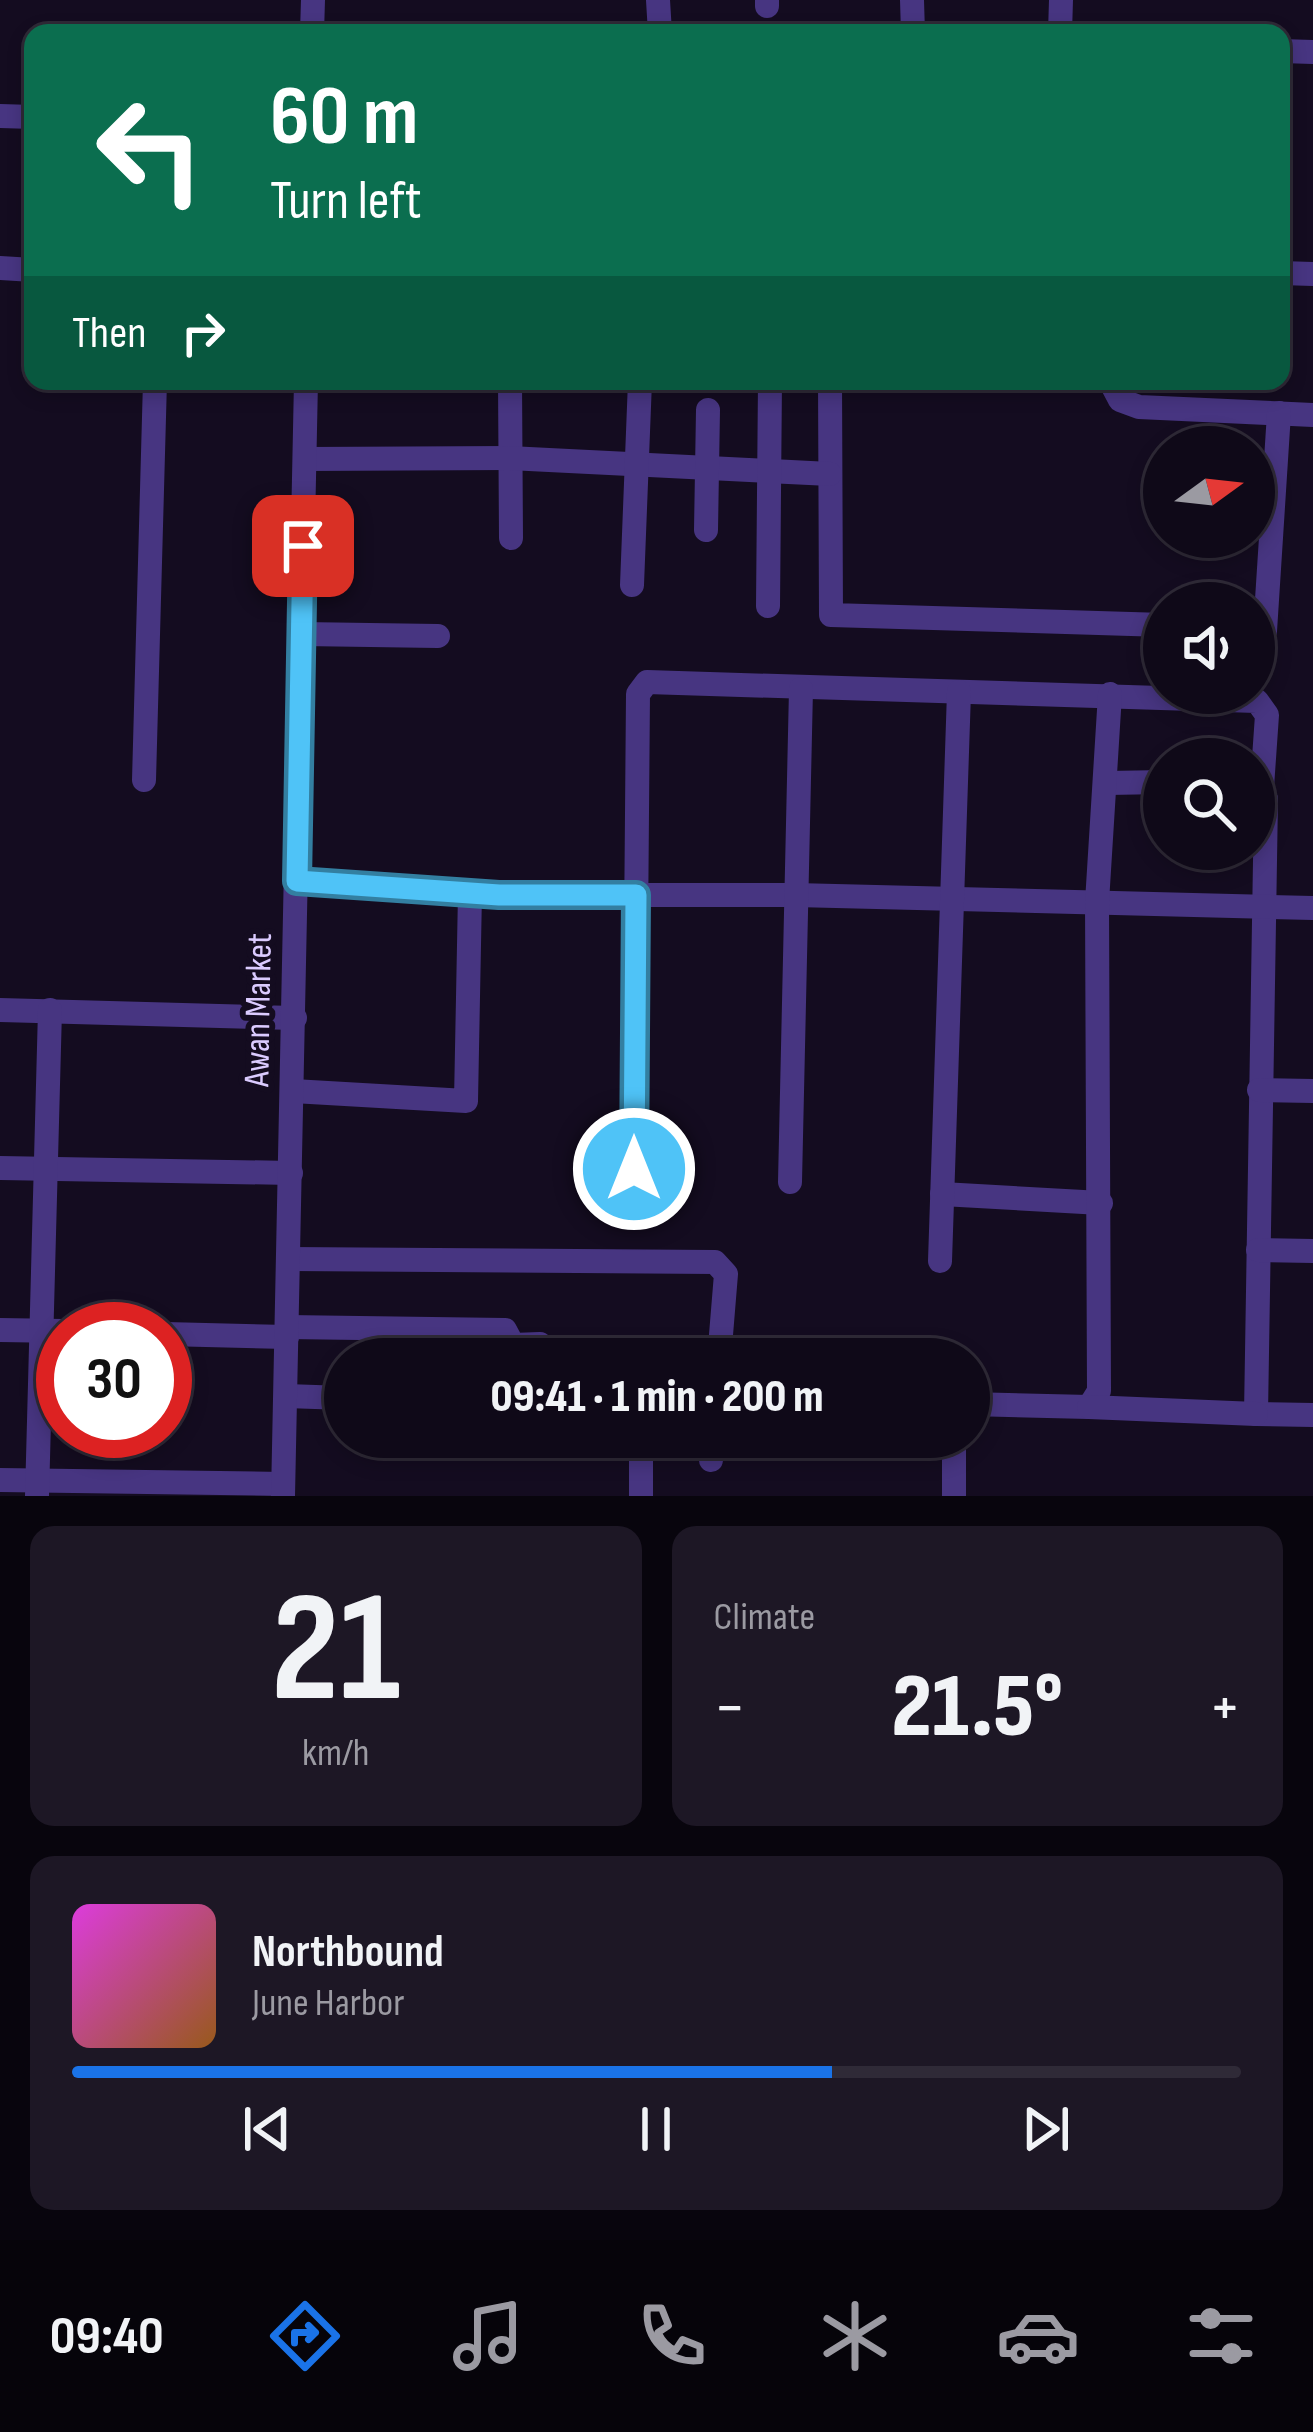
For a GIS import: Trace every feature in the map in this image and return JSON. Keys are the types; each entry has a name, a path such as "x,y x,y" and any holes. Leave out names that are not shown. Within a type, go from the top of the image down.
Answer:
{"street":[{"path":"144,780 154,390"},
{"name":"Awan Market","path":"283,1490 306,390"},
{"path":"510,390 511,538"},
{"path":"632,584 640,390"},
{"path":"769,606 770,390"},
{"path":"830,390 829,608 837,617 1143,624"},
{"path":"1115,390 1120,400 1139,407 1313,415"},
{"path":"706,530 708,410"},
{"path":"1268,582 1279,413"},
{"path":"305,459 509,458 830,474"},
{"path":"302,634 438,635"},
{"path":"634,1169 641,686 647,682 1257,701 1267,715 1264,738"},
{"path":"790,1182 801,689"},
{"path":"940,1262 956,898 959,692"},
{"path":"1090,1407 1099,1391 1097,902 1110,694"},
{"path":"1108,783 1143,782"},
{"path":"1256,1414 1261,870"},
{"path":"297,881 470,893 795,895 1313,908"},
{"path":"293,1091 466,1101 470,893"},
{"path":"0,1010 295,1018"},
{"path":"50,1010 46,1167 51,1302"},
{"path":"1259,1090 1313,1091"},
{"path":"0,1168 291,1173"},
{"path":"942,1195 1100,1203"},
{"path":"1258,1250 1313,1251"},
{"path":"289,1259 715,1262 725,1274 720,1338"},
{"path":"0,1330 36,1330"},
{"path":"192,1334 505,1330 510,1338"},
{"path":"286,1396 324,1397"},
{"path":"990,1404 1313,1415"},
{"path":"37,1488 40,1458"},
{"path":"640,1458 641,1496"},
{"path":"954,1458 954,1496"},
{"path":"0,1480 37,1488 283,1490"}],"route":[{"path":"303,546 297,881 499,895 636,895 634,1169"}]}
